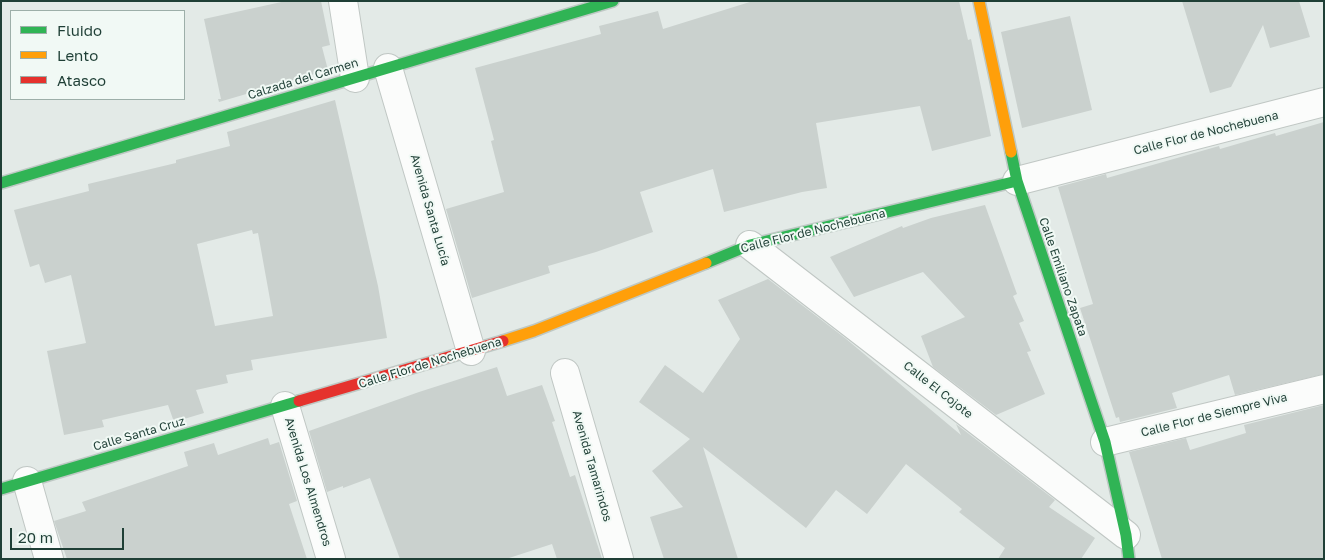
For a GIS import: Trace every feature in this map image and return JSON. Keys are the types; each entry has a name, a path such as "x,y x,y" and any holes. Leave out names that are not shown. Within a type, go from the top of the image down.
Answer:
{"street":[{"path":"343,1 355,78"},
{"name":"Calzada del Carmen","path":"1,183 613,1"},
{"name":"Calle Emiliano Zapata","path":"979,1 1017,181 1105,442 1128,547"},
{"name":"Avenida Santa Lucía","path":"388,68 471,351"},
{"name":"Calle Flor de Nochebuena","path":"285,406 534,331 750,245 1017,181 1324,102"},
{"name":"Calle El Cojote","path":"750,245 1128,547"},
{"name":"Avenida Tamarindos","path":"564,373 619,559"},
{"name":"Calle Flor de Siempre Viva","path":"1105,442 1324,389"},
{"name":"Calle Santa Cruz","path":"1,489 285,406"},
{"name":"Avenida Los Almendros","path":"285,406 331,559"},
{"path":"27,481 49,559"}],"building":[{"path":"286,1 321,1 330,45 322,47 328,70 219,102 218,99 221,99 204,19"},
{"path":"753,1 959,1 968,40 971,39 991,136 932,151 920,106 816,123 827,188 802,192 724,212 713,169 640,192 653,232 548,266 550,273 472,298 446,209 504,192 491,141 494,140 475,68 601,34 599,26 658,11 663,29"},
{"path":"1182,1 1299,1 1310,37 1270,48 1263,25 1231,87 1210,93"},
{"path":"1070,16 1092,110 1022,128 1001,32"},
{"path":"335,100 378,286 387,338 251,360 253,370 226,375 228,383 196,390 204,413 174,422 168,405 102,420 104,427 64,435 47,351 86,343 71,275 45,283 39,264 30,267 14,210 89,191 88,184 176,163 176,160 230,146 227,132","holes":["252,230 253,234 258,233 273,316 215,326 197,244"]},
{"path":"1324,122 1324,374 1235,395 1229,375 1172,393 1177,408 1120,422 1119,417 1116,418 1080,308 1093,304 1058,187 1106,174 1107,178 1219,146 1220,149 1275,133 1276,136"},
{"path":"985,205 1017,294 1013,296 1024,321 1019,323 1031,351 1027,352 1045,394 996,415 933,367 921,336 965,317 923,272 854,297 830,257 902,226 903,228 931,218"},
{"path":"768,279 845,338 961,435 956,424 1055,500 1049,507 1095,538 1081,559 998,559 1005,548 959,512 962,509 906,464 867,514 836,490 806,528 703,447 738,559 664,559 650,517 683,507 652,471 690,439 639,402 665,365 703,393 740,339 718,300"},
{"path":"497,367 507,396 542,385 555,421 552,422 570,477 575,475 602,559 557,559 552,544 506,559 400,559 370,478 327,492 309,431"},
{"path":"1324,405 1324,559 1162,559 1129,452 1186,438 1190,450 1246,433 1244,425"},
{"path":"268,438 270,445 279,442 297,501 289,504 307,559 67,559 54,521 86,511 82,502 188,466 184,452 214,443 218,455"}],"traffic: fast":[{"path":"1,183 613,1"},
{"path":"1011,152 1017,181 1105,442 1126,535 1129,559"},
{"path":"706,263 750,245 1017,181"},
{"path":"1,489 299,401"}],"traffic: slow":[{"path":"979,1 1011,152"},
{"path":"503,341 534,331 706,263"}],"traffic: jam":[{"path":"299,401 503,341"}]}
